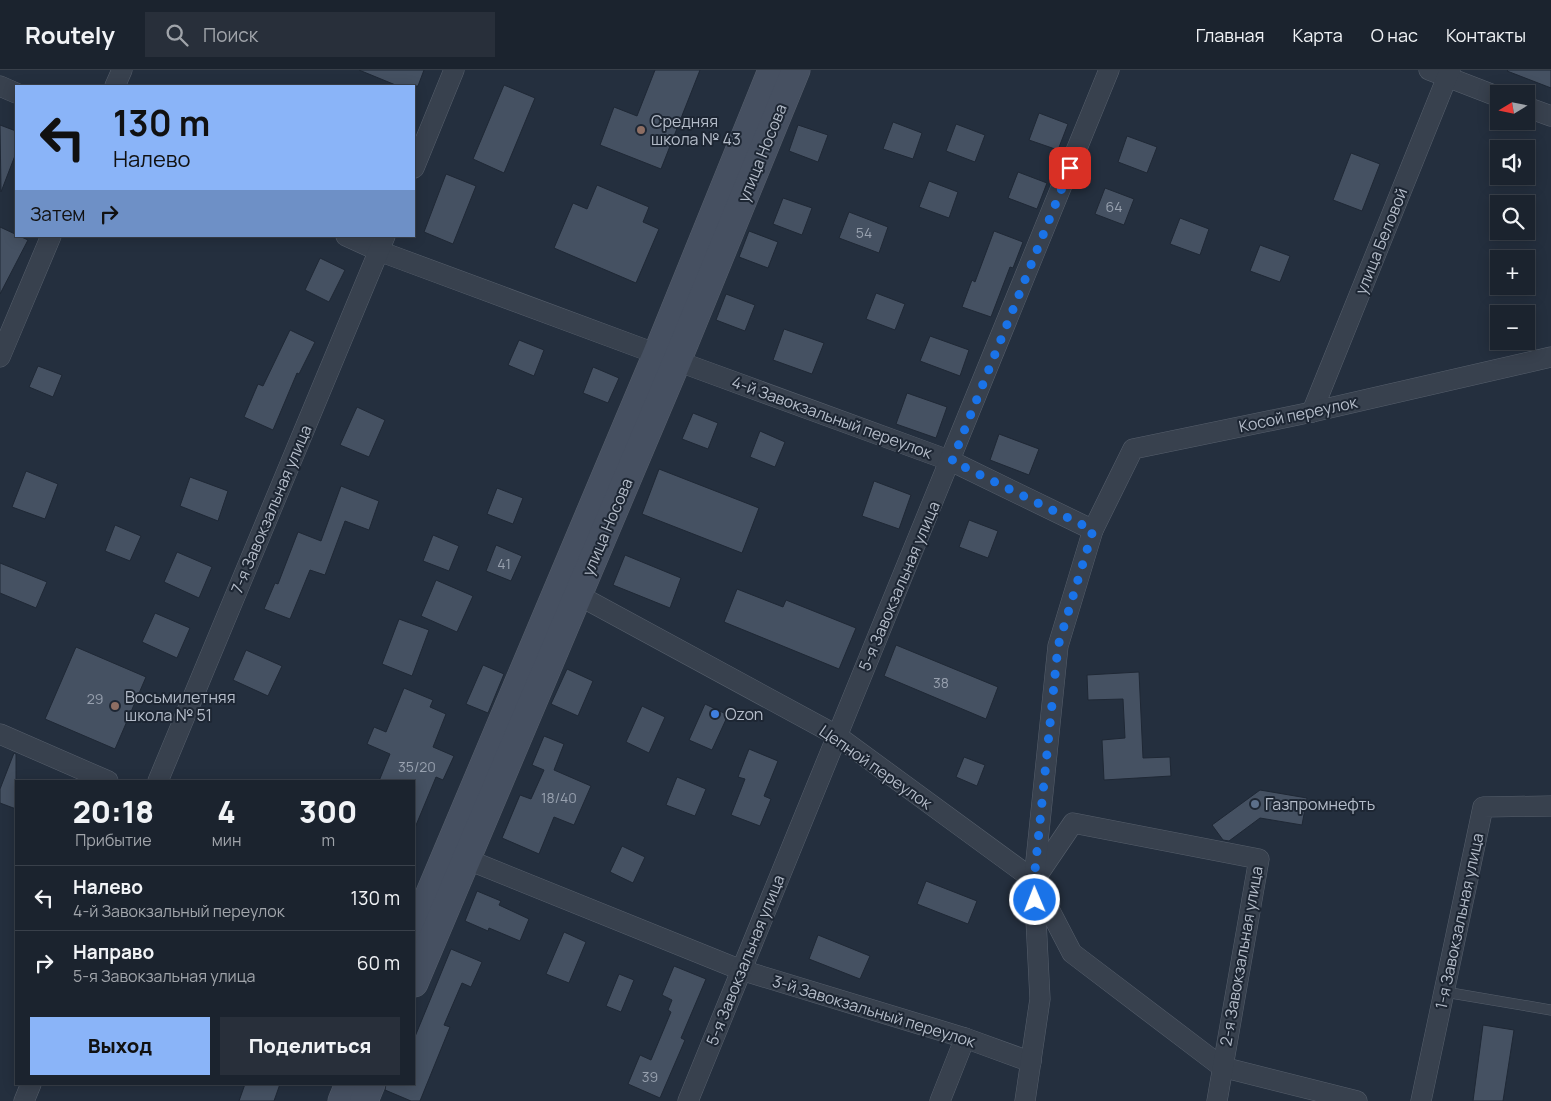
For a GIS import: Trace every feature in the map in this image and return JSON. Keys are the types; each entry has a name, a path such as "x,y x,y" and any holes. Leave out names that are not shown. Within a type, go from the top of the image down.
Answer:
{"main road":[{"name":"улица Носова","path":"667,357 772,70"},
{"name":"улица Носова","path":"415,980 456,856 667,357 796,70"},
{"name":"улица Носова","path":"415,928 456,856"},
{"path":"342,1101 349,1085"},
{"path":"364,1101 371,1085"}],"street":[{"path":"115,85 122,70"},
{"path":"415,166 454,70"},
{"name":"5-я Завокзальная улица","path":"688,1101 836,735 952,461 1109,70"},
{"path":"1442,73 1490,93"},
{"name":"улица Беловой","path":"1312,412 1442,73"},
{"path":"0,86 15,93"},
{"path":"1535,110 1551,116"},
{"path":"0,357 51,237"},
{"name":"4-й Завокзальный переулок","path":"350,237 382,244 667,357 952,461 1093,530"},
{"name":"7-я Завокзальная улица","path":"158,780 382,244"},
{"name":"Косой переулок","path":"1093,530 1133,449 1312,412 1551,357"},
{"path":"1025,1101 1040,999 1034,880 1058,646 1093,530"},
{"name":"Цепной переулок","path":"569,590 836,735 1034,880"},
{"path":"0,734 106,780"},
{"name":"1-я Завокзальная улица","path":"1422,1101 1483,807 1551,806"},
{"name":"2-я Завокзальная улица","path":"1034,880 1073,823 1259,859 1217,1101"},
{"name":"3-й Завокзальный переулок","path":"456,856 741,970 966,1038 1031,1062"},
{"path":"1034,880 1072,953 1222,1067 1357,1101"},
{"path":"940,1101 966,1038"},
{"path":"24,1101 31,1085"}],"lane":[{"path":"1444,992 1551,1010"}],"building":[{"path":"359,70 424,70 418,86 396,85"},
{"name":"Средняя школа № 43","path":"655,70 700,70 661,169 600,145 614,107 637,116"},
{"path":"1551,70 1551,88 1507,71"},
{"path":"504,85 535,98 504,173 473,159"},
{"path":"1039,113 1068,124 1058,150 1029,140"},
{"path":"893,122 922,133 913,159 883,149"},
{"path":"956,124 985,135 975,162 946,151"},
{"path":"0,125 15,131 15,156 1,192"},
{"path":"798,125 828,135 818,162 789,151"},
{"path":"1127,136 1157,147 1147,173 1118,162"},
{"path":"1351,153 1380,164 1362,211 1333,200"},
{"path":"1018,172 1047,183 1037,209 1008,198"},
{"path":"446,174 476,186 453,244 424,232"},
{"path":"929,181 958,192 949,218 919,207"},
{"path":"597,185 649,207 643,222 659,229 636,283 554,248 573,203 587,209"},
{"path":"1105,188 1134,199 1124,225 1095,214"},
{"path":"783,198 812,208 802,235 773,224"},
{"path":"849,212 888,227 879,253 839,238"},
{"path":"1180,218 1209,229 1200,255 1170,244"},
{"path":"0,227 15,234 15,237 28,240 0,294"},
{"path":"749,231 778,242 768,268 739,257"},
{"path":"994,231 1023,242 1013,268 1010,267 991,317 962,307 972,280 975,282"},
{"path":"1260,245 1290,256 1280,282 1250,271"},
{"path":"320,258 345,270 329,302 305,290"},
{"path":"876,293 905,304 895,330 866,319"},
{"path":"726,294 755,305 745,331 716,320"},
{"path":"784,329 824,343 812,374 773,360"},
{"path":"290,330 315,342 299,374 297,373 273,430 244,417 258,384 263,386"},
{"path":"930,336 969,350 960,376 920,361"},
{"path":"519,340 544,350 534,376 508,365"},
{"path":"38,366 62,375 53,397 29,387"},
{"path":"593,367 619,378 608,403 583,393"},
{"path":"907,393 947,407 936,438 896,424"},
{"path":"357,407 385,420 369,457 340,445"},
{"path":"693,413 718,423 708,449 682,439"},
{"path":"760,431 785,442 775,467 750,457"},
{"path":"999,434 1039,449 1029,475 990,460"},
{"path":"659,469 759,508 742,553 642,514"},
{"path":"26,471 58,484 45,519 12,507"},
{"path":"190,477 228,491 218,521 180,506"},
{"path":"874,481 911,495 899,529 862,516"},
{"path":"341,486 379,501 369,530 345,521 325,575 310,570 290,619 264,609 275,583 278,584 298,532 321,541"},
{"path":"497,488 523,498 513,524 487,514"},
{"path":"969,520 998,531 988,558 959,547"},
{"path":"115,525 141,536 130,561 105,551"},
{"path":"433,535 459,546 449,571 423,561"},
{"path":"496,545 522,556 511,581 486,571"},
{"path":"177,552 212,567 199,598 164,582"},
{"path":"625,555 681,578 670,608 613,585"},
{"path":"0,563 47,582 36,608 0,593"},
{"path":"436,580 473,596 457,632 421,616"},
{"path":"737,589 783,607 786,600 856,628 839,669 724,622"},
{"path":"155,613 190,628 177,658 142,642"},
{"path":"399,619 429,630 412,676 382,664"},
{"path":"896,645 998,687 986,719 884,676"},
{"path":"76,647 146,677 115,749 45,719"},
{"path":"246,650 282,666 268,696 233,680"},
{"path":"483,665 504,674 488,713 466,704"},
{"path":"567,669 593,681 578,716 551,704"},
{"path":"1139,672 1143,758 1170,757 1171,776 1104,780 1102,740 1125,738 1123,699 1088,700 1087,675"},
{"path":"404,688 433,700 430,707 446,714 433,747 454,756 443,780 436,777 415,828 415,780 379,780 390,754 367,744 374,727 386,732"},
{"path":"705,704 728,715 712,750 689,740"},
{"path":"642,706 665,717 649,753 626,742"},
{"path":"544,736 564,744 554,770 591,786 574,825 554,817 539,854 502,838 520,795 531,799 544,770 532,765"},
{"path":"749,749 778,761 764,796 771,799 760,826 731,815 745,779 738,777"},
{"path":"14,753 16,754 15,809 0,803 0,789"},
{"path":"964,757 985,765 977,786 956,777"},
{"path":"677,777 706,789 695,816 666,805"},
{"path":"1260,790 1307,798 1302,825 1260,818 1229,841 1223,840 1212,825"},
{"path":"622,846 645,857 633,883 610,872"},
{"path":"926,881 977,901 968,924 917,904"},
{"path":"477,891 501,901 499,905 529,919 520,941 489,928 488,931 465,921"},
{"path":"564,932 586,942 569,983 546,974"},
{"path":"818,935 870,956 860,979 809,959"},
{"path":"451,949 482,962 471,987 462,983 444,1025 450,1027 420,1101 411,1101 385,1090 386,1085 415,1085 415,1037"},
{"path":"674,966 706,979 681,1038 685,1040 660,1098 628,1084 640,1055 651,1060 671,1012 668,1010 672,1000 662,995"},
{"path":"619,974 634,980 621,1012 606,1006"},
{"path":"1483,1025 1514,1030 1503,1101 1473,1101"},
{"path":"245,1085 280,1085 274,1101 239,1101"}],"place":[{"name":"Средняя школа № 43","path":"641,130"},
{"name":"Восьмилетняя школа № 51","path":"115,706"},
{"name":"Ozon","path":"715,714"},
{"name":"Газпромнефть","path":"1255,804"}],"route":[{"path":"1035,900 1034,880 1058,646 1093,530 952,461 1070,168"}]}
